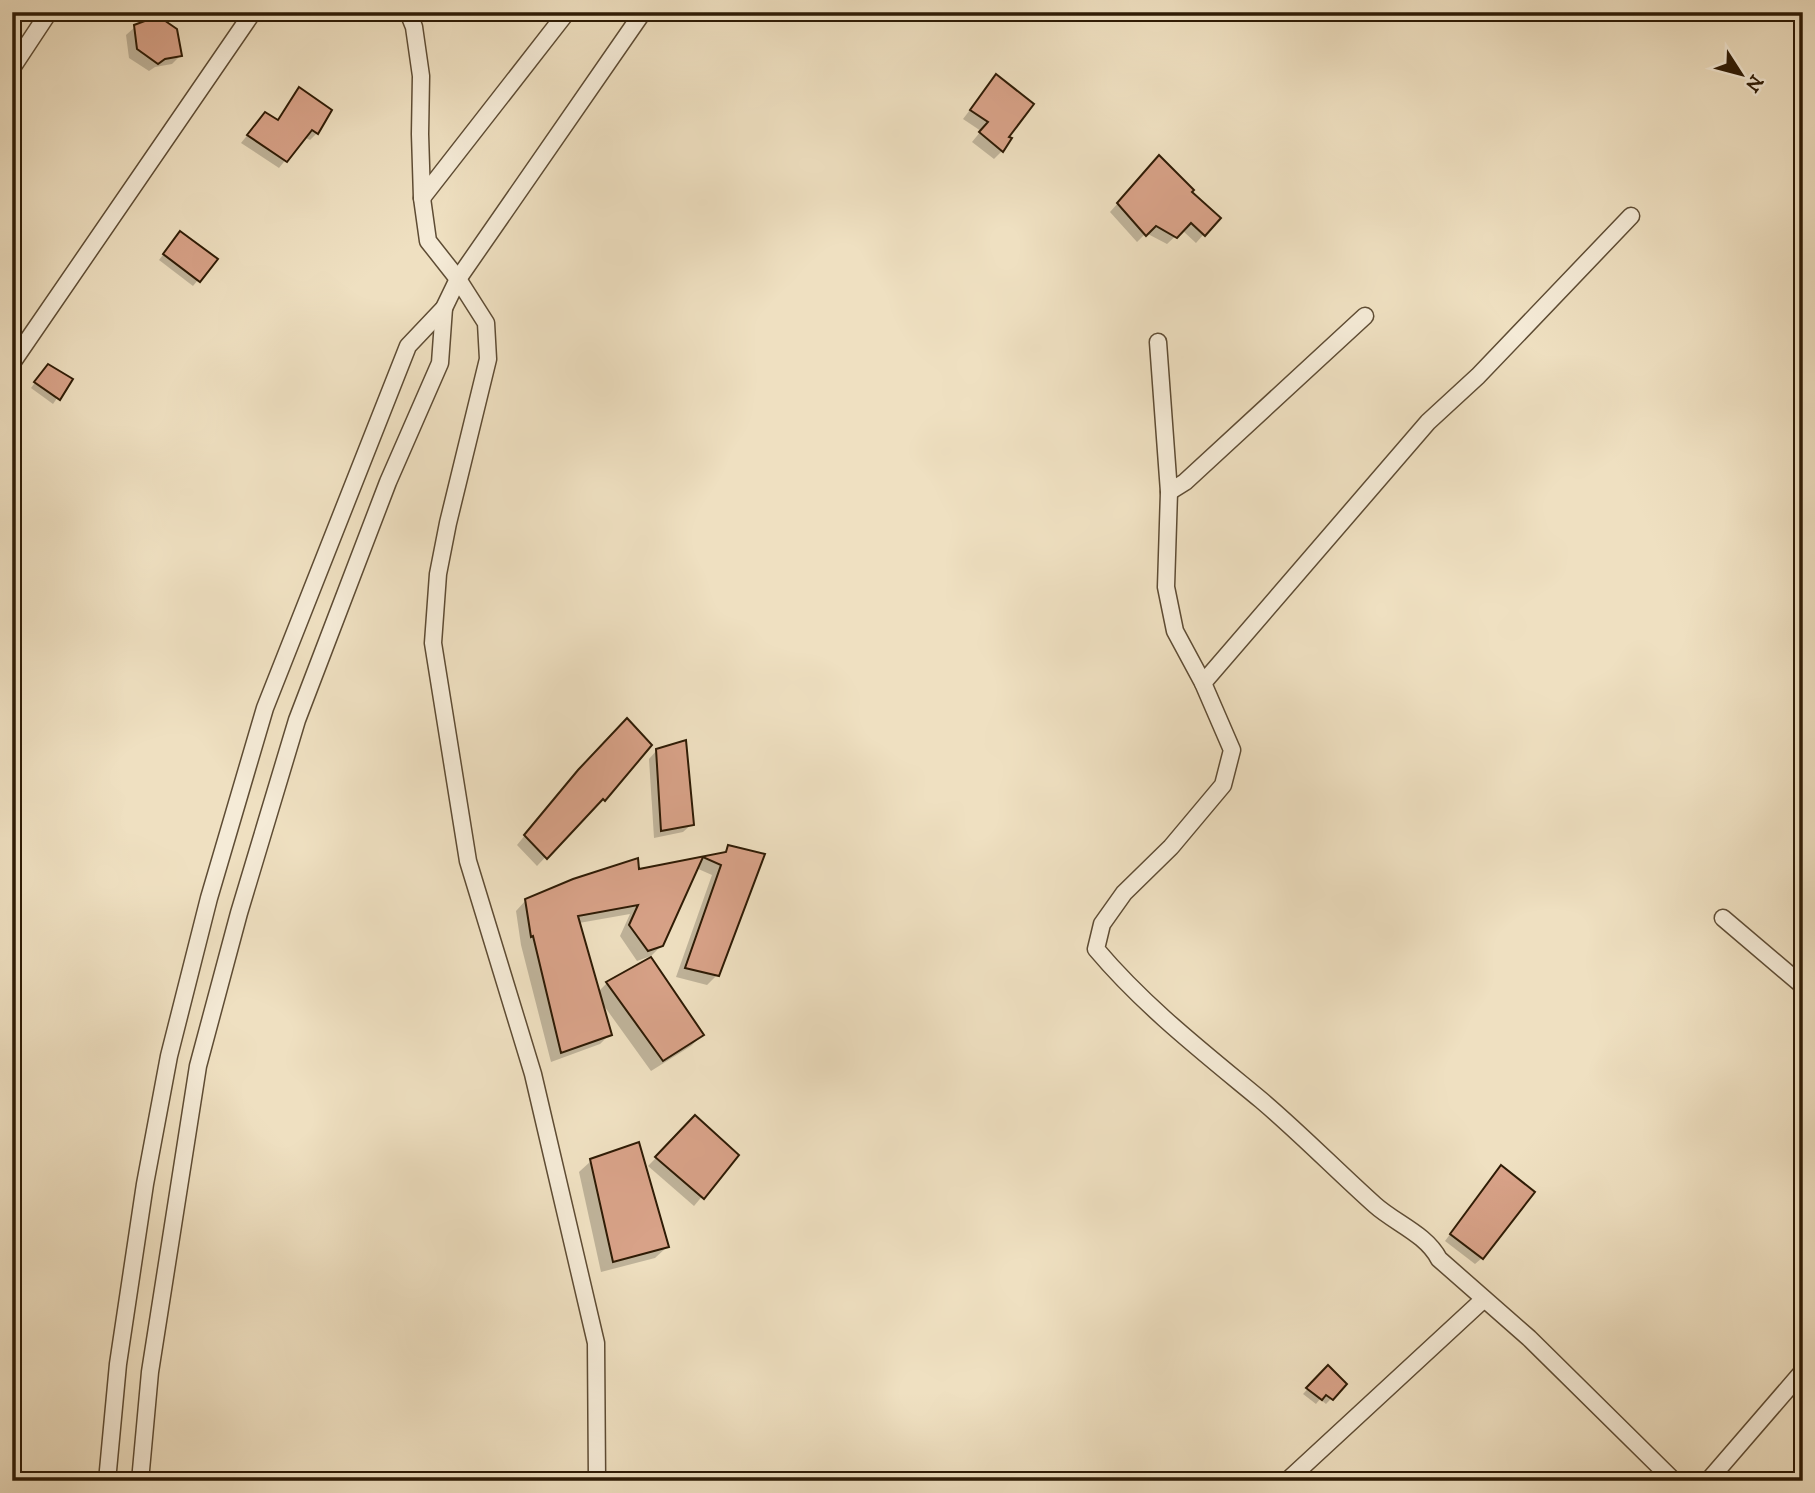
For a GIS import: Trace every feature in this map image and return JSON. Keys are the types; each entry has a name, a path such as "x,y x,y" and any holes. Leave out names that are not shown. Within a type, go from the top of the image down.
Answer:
{"street":[{"path":"12,68 49,12"},
{"path":"12,363 253,12"},
{"path":"408,12 414,27 421,76 422,198 428,241 458,279 486,323 488,359 438,574 433,643 468,861 533,1074 596,1343 597,1481"},
{"path":"422,198 567,12"},
{"path":"107,1481 118,1364 145,1184 169,1056 209,898 265,708 408,346 444,308 458,279 643,12"},
{"path":"1203,683 1428,422 1478,376 1631,216"},
{"path":"140,1481 150,1372 198,1066 239,913 297,720 388,482 440,363 444,308"},
{"path":"1169,492 1185,482 1365,316"},
{"path":"1158,342 1169,492 1166,587 1175,631 1203,683 1232,751 1223,785 1171,847 1125,894 1102,924 1096,949 1119,977 1198,1049 1263,1102 1377,1207 1433,1247 1438,1259 1529,1338 1674,1481"},
{"path":"1723,918 1803,986"},
{"path":"1287,1481 1484,1299"},
{"path":"1708,1481 1803,1371"}],"building":[{"path":"158,16 177,29 182,56 165,59 158,64 137,49 134,25"},
{"path":"996,74 1034,104 1009,137 1012,138 1003,152 979,132 988,122 970,110"},
{"path":"299,87 332,110 318,134 312,130 287,162 247,135 265,112 278,120"},
{"path":"1159,155 1194,190 1192,192 1221,218 1205,236 1191,223 1177,238 1156,226 1146,236 1117,203"},
{"path":"180,231 218,259 200,282 163,254"},
{"path":"48,364 73,379 60,400 34,382"},
{"path":"627,718 652,745 605,801 603,799 547,859 524,835 578,770"},
{"path":"686,740 694,825 661,831 656,749"},
{"path":"728,845 765,854 719,976 685,968 721,865 703,857 663,946 648,951 629,925 638,905 578,916 612,1035 561,1053 533,936 531,937 525,899 573,879 638,858 639,869 726,852"},
{"path":"651,957 704,1035 663,1061 606,982"},
{"path":"695,1115 739,1155 704,1199 655,1157"},
{"path":"639,1142 669,1247 613,1262 590,1159"},
{"path":"1501,1165 1535,1192 1483,1259 1450,1234"},
{"path":"1328,1365 1347,1384 1333,1400 1326,1395 1322,1400 1306,1388"}]}
